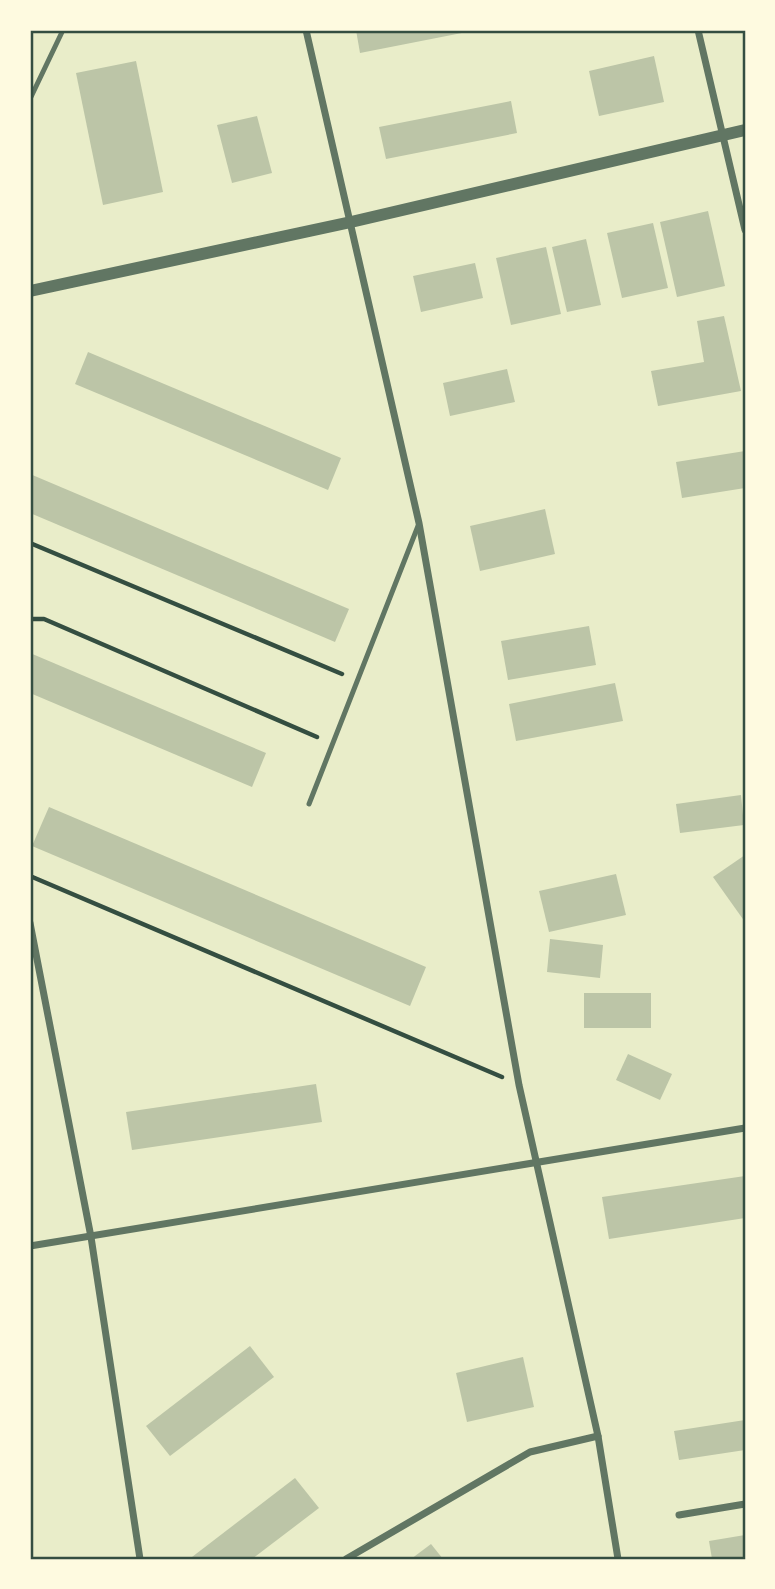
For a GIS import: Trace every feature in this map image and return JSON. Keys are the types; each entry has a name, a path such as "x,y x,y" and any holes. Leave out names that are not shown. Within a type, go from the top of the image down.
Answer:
{"street":[{"path":"306,30 419,523 519,1084 598,1436 618,1559"},
{"path":"698,30 745,230"},
{"path":"30,291 351,222 745,130"},
{"path":"30,923 92,1237 140,1559"},
{"path":"30,1246 745,1128"},
{"path":"346,1559 530,1452 598,1436"},
{"path":"679,1515 745,1504"}],"lane":[{"path":"30,99 63,30"},
{"path":"309,804 419,523"}],"path":[{"path":"30,543 356,680"},
{"path":"30,619 44,619 331,743"},
{"path":"30,876 519,1084"}],"building":[{"path":"356,30 472,30 472,31 360,53"},
{"path":"654,56 664,102 599,116 589,71"},
{"path":"136,61 163,192 103,205 76,73"},
{"path":"511,101 517,133 386,159 379,127"},
{"path":"257,116 272,173 232,183 217,125"},
{"path":"708,211 725,286 677,297 660,222"},
{"path":"653,223 668,288 622,298 607,233"},
{"path":"586,239 601,305 567,312 552,247"},
{"path":"546,247 561,314 511,325 496,258"},
{"path":"475,263 483,298 421,312 413,276"},
{"path":"724,316 741,391 658,406 651,371 704,362 697,321"},
{"path":"88,352 341,458 328,490 75,384"},
{"path":"507,369 515,402 450,416 443,383"},
{"path":"745,451 745,488 682,498 676,462"},
{"path":"30,474 349,609 335,642 30,513"},
{"path":"545,509 555,554 480,571 470,526"},
{"path":"589,626 596,665 508,680 501,641"},
{"path":"30,653 266,753 252,787 30,693"},
{"path":"615,683 623,721 516,741 509,704"},
{"path":"741,795 744,825 680,833 676,804"},
{"path":"49,807 426,967 410,1006 32,846"},
{"path":"745,855 745,922 713,877"},
{"path":"616,874 626,915 549,932 539,891"},
{"path":"550,939 603,945 600,978 547,972"},
{"path":"584,993 651,993 651,1028 584,1028"},
{"path":"628,1054 672,1074 660,1100 616,1080"},
{"path":"316,1084 322,1122 132,1150 126,1112"},
{"path":"745,1176 745,1218 609,1239 602,1197"},
{"path":"250,1346 274,1377 170,1456 146,1426"},
{"path":"523,1357 534,1407 467,1422 456,1373"},
{"path":"745,1420 745,1450 679,1460 674,1431"},
{"path":"295,1478 319,1508 252,1559 192,1557"},
{"path":"745,1535 745,1559 712,1559 709,1541"},
{"path":"431,1544 443,1559 411,1559"}]}
